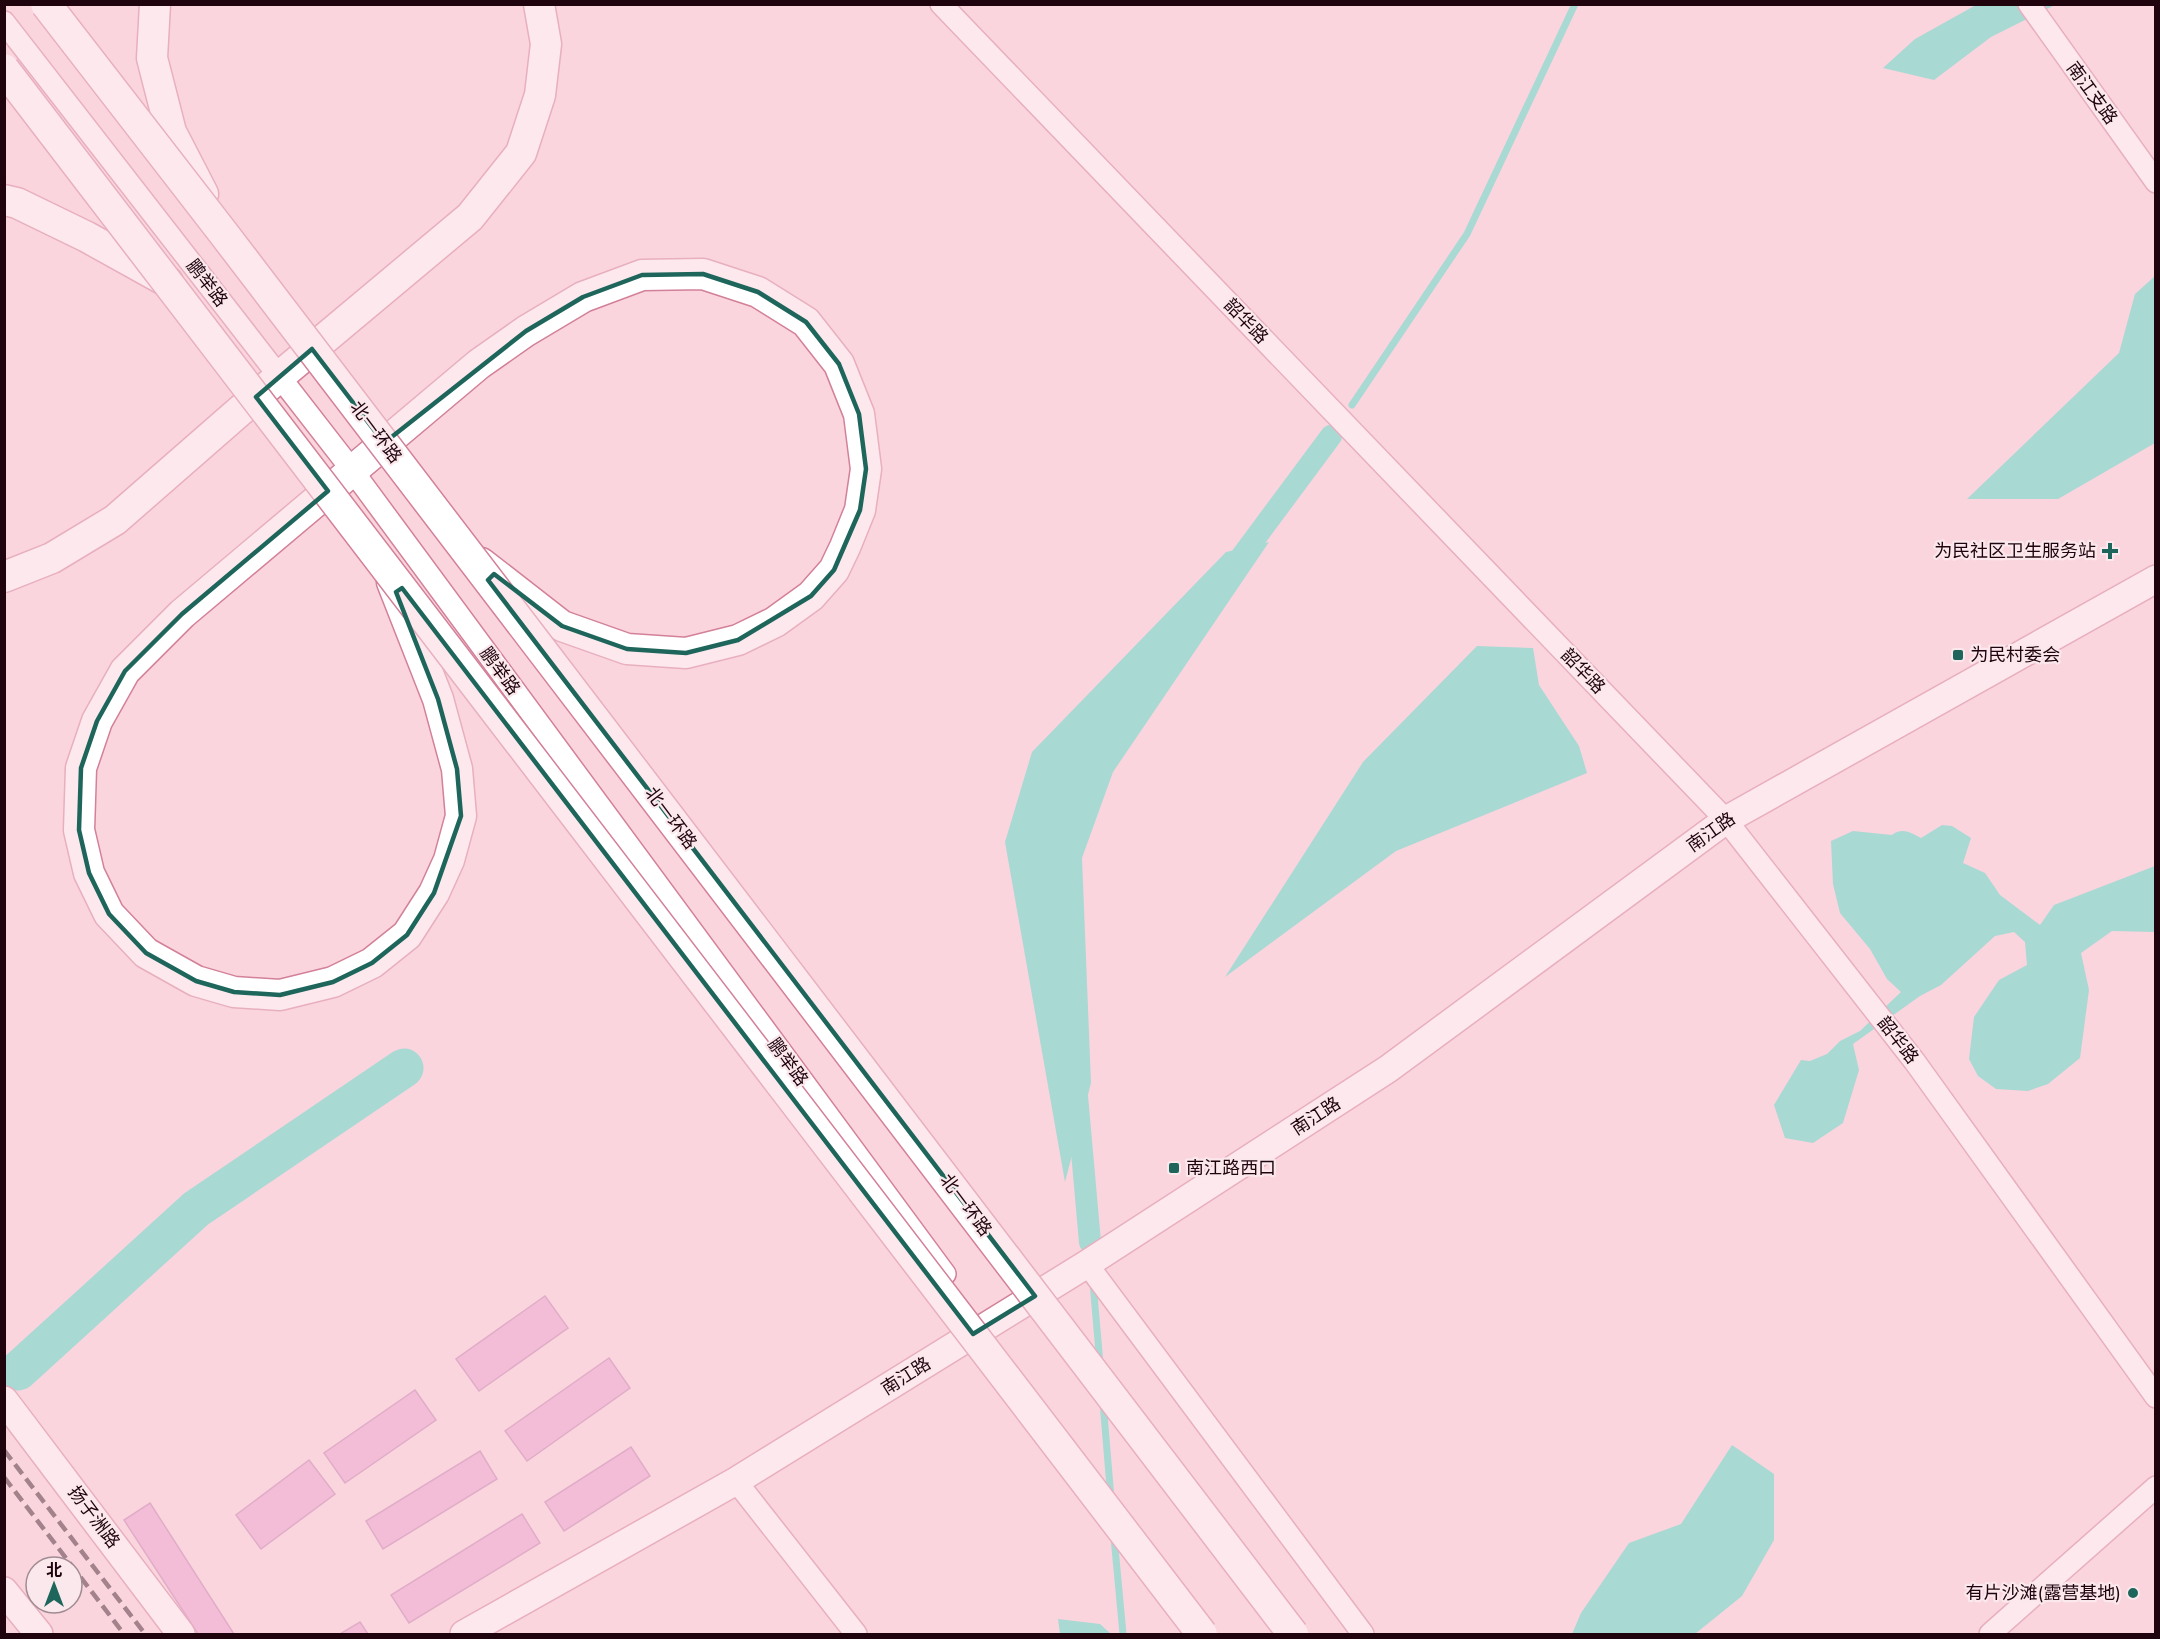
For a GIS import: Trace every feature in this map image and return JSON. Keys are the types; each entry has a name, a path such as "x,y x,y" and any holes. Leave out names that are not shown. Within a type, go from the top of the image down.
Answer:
{"highway":[{"name":"北一环路","path":"46,4 1293,1635"},
{"path":"155,4 152,58 171,132 224,234"},
{"path":"4,577 52,558 115,520 280,376 470,217 521,153 540,95 546,44 539,4"},
{"path":"4,69 1202,1635"},
{"path":"4,200 17,203 87,237 168,282"},
{"path":"387,568 438,699 457,769 461,816 449,860 434,893 407,935 372,963 333,982 280,995 234,992 195,981 146,953 109,914 89,873 79,830 81,768 98,721 125,670 182,614 479,364 526,331 584,297 642,275 703,274 758,292 806,322 839,364 859,414 866,469 860,510 834,570 811,596 774,622 738,640 686,653 627,649 562,626 469,555"}],"main road":[{"name":"南江路","path":"464,1635 736,1482 1087,1264 1388,1069 1726,820 2156,579"},
{"name":"扬子洲路","path":"4,1400 181,1635"},
{"path":"4,1591 39,1635"}],"street":[{"name":"韶华路","path":"940,4 1726,820 1915,1062 2156,1397"},
{"name":"南江支路","path":"2029,4 2156,182"},
{"name":"鹏举路","path":"4,22 352,470 984,1327"},
{"path":"1087,1264 1363,1635"},
{"path":"736,1482 856,1635"},
{"path":"1990,1635 2156,1486"}],"highlighted area":[{"path":"703,274 758,292 806,322 839,364 859,414 866,469 860,510 834,570 811,596 738,640 686,653 627,649 562,626 494,574 488,580 1035,1296 973,1334 402,588 396,592 438,699 457,769 461,816 434,893 407,935 372,963 333,982 280,995 234,992 196,981 146,953 109,914 89,873 79,830 81,768 97,721 125,671 182,614 328,491 256,397 312,349 384,443 526,331 583,297 642,275"}],"shaded area":[{"path":"1976,5 2055,5 1991,37 1934,80 1883,68 1915,39"},
{"path":"2155,276 2155,443 2058,499 1967,499 2119,353 2135,294"},
{"path":"1269,542 1113,772 1082,858 1091,1083 1065,1182 1005,842 1032,752 1226,552"},
{"path":"1477,646 1533,648 1539,685 1579,746 1587,773 1396,851 1225,977 1363,762"},
{"path":"1942,825 1952,826 1971,838 1963,863 1985,873 2000,895 2040,925 2054,905 2155,866 2155,932 2112,931 2081,953 2089,990 2080,1058 2048,1084 2028,1091 1996,1089 1978,1076 1969,1059 1974,1017 1999,980 2027,965 2025,942 2014,932 1995,936 1941,985 1920,996 1853,1044 1859,1070 1843,1123 1813,1143 1785,1138 1774,1105 1801,1060 1810,1061 1827,1054 1840,1041 1860,1031 1901,992 1887,979 1870,949 1840,913 1833,884 1831,841 1853,831 1892,835 1903,831 1921,838"},
{"path":"1732,1445 1774,1474 1774,1540 1742,1596 1695,1634 1572,1634 1581,1613 1629,1543 1681,1524"},
{"path":"1058,1619 1100,1624 1111,1634 1060,1634"}],"building":[{"path":"545,1296 568,1328 479,1391 456,1359"},
{"path":"609,1358 630,1388 527,1461 505,1431"},
{"path":"415,1390 436,1420 345,1483 324,1453"},
{"path":"631,1447 650,1476 564,1531 545,1502"},
{"path":"480,1451 497,1479 383,1549 366,1521"},
{"path":"309,1460 335,1494 261,1549 236,1515"},
{"path":"150,1503 234,1634 198,1634 124,1520"},
{"path":"522,1514 540,1543 409,1623 391,1595"},
{"path":"360,1622 368,1634 340,1634"}],"waterway":[{"path":"1352,405 1467,234 1575,4"},
{"path":"1230,572 1331,436"},
{"path":"18,1371 196,1209 404,1068"},
{"path":"1077,1096 1090,1242"},
{"path":"1093,1283 1100,1364"},
{"path":"1103,1402 1111,1499"},
{"path":"1114,1537 1123,1634"}],"railway":[{"path":"4,1450 145,1634"},
{"path":"4,1477 124,1634"}],"place":[{"name":"为民社区卫生服务站","path":"2110,551"},
{"name":"为民村委会","path":"1958,655"},
{"name":"南江路西口","path":"1174,1168"},
{"name":"有片沙滩(露营基地)","path":"2133,1593"}]}
